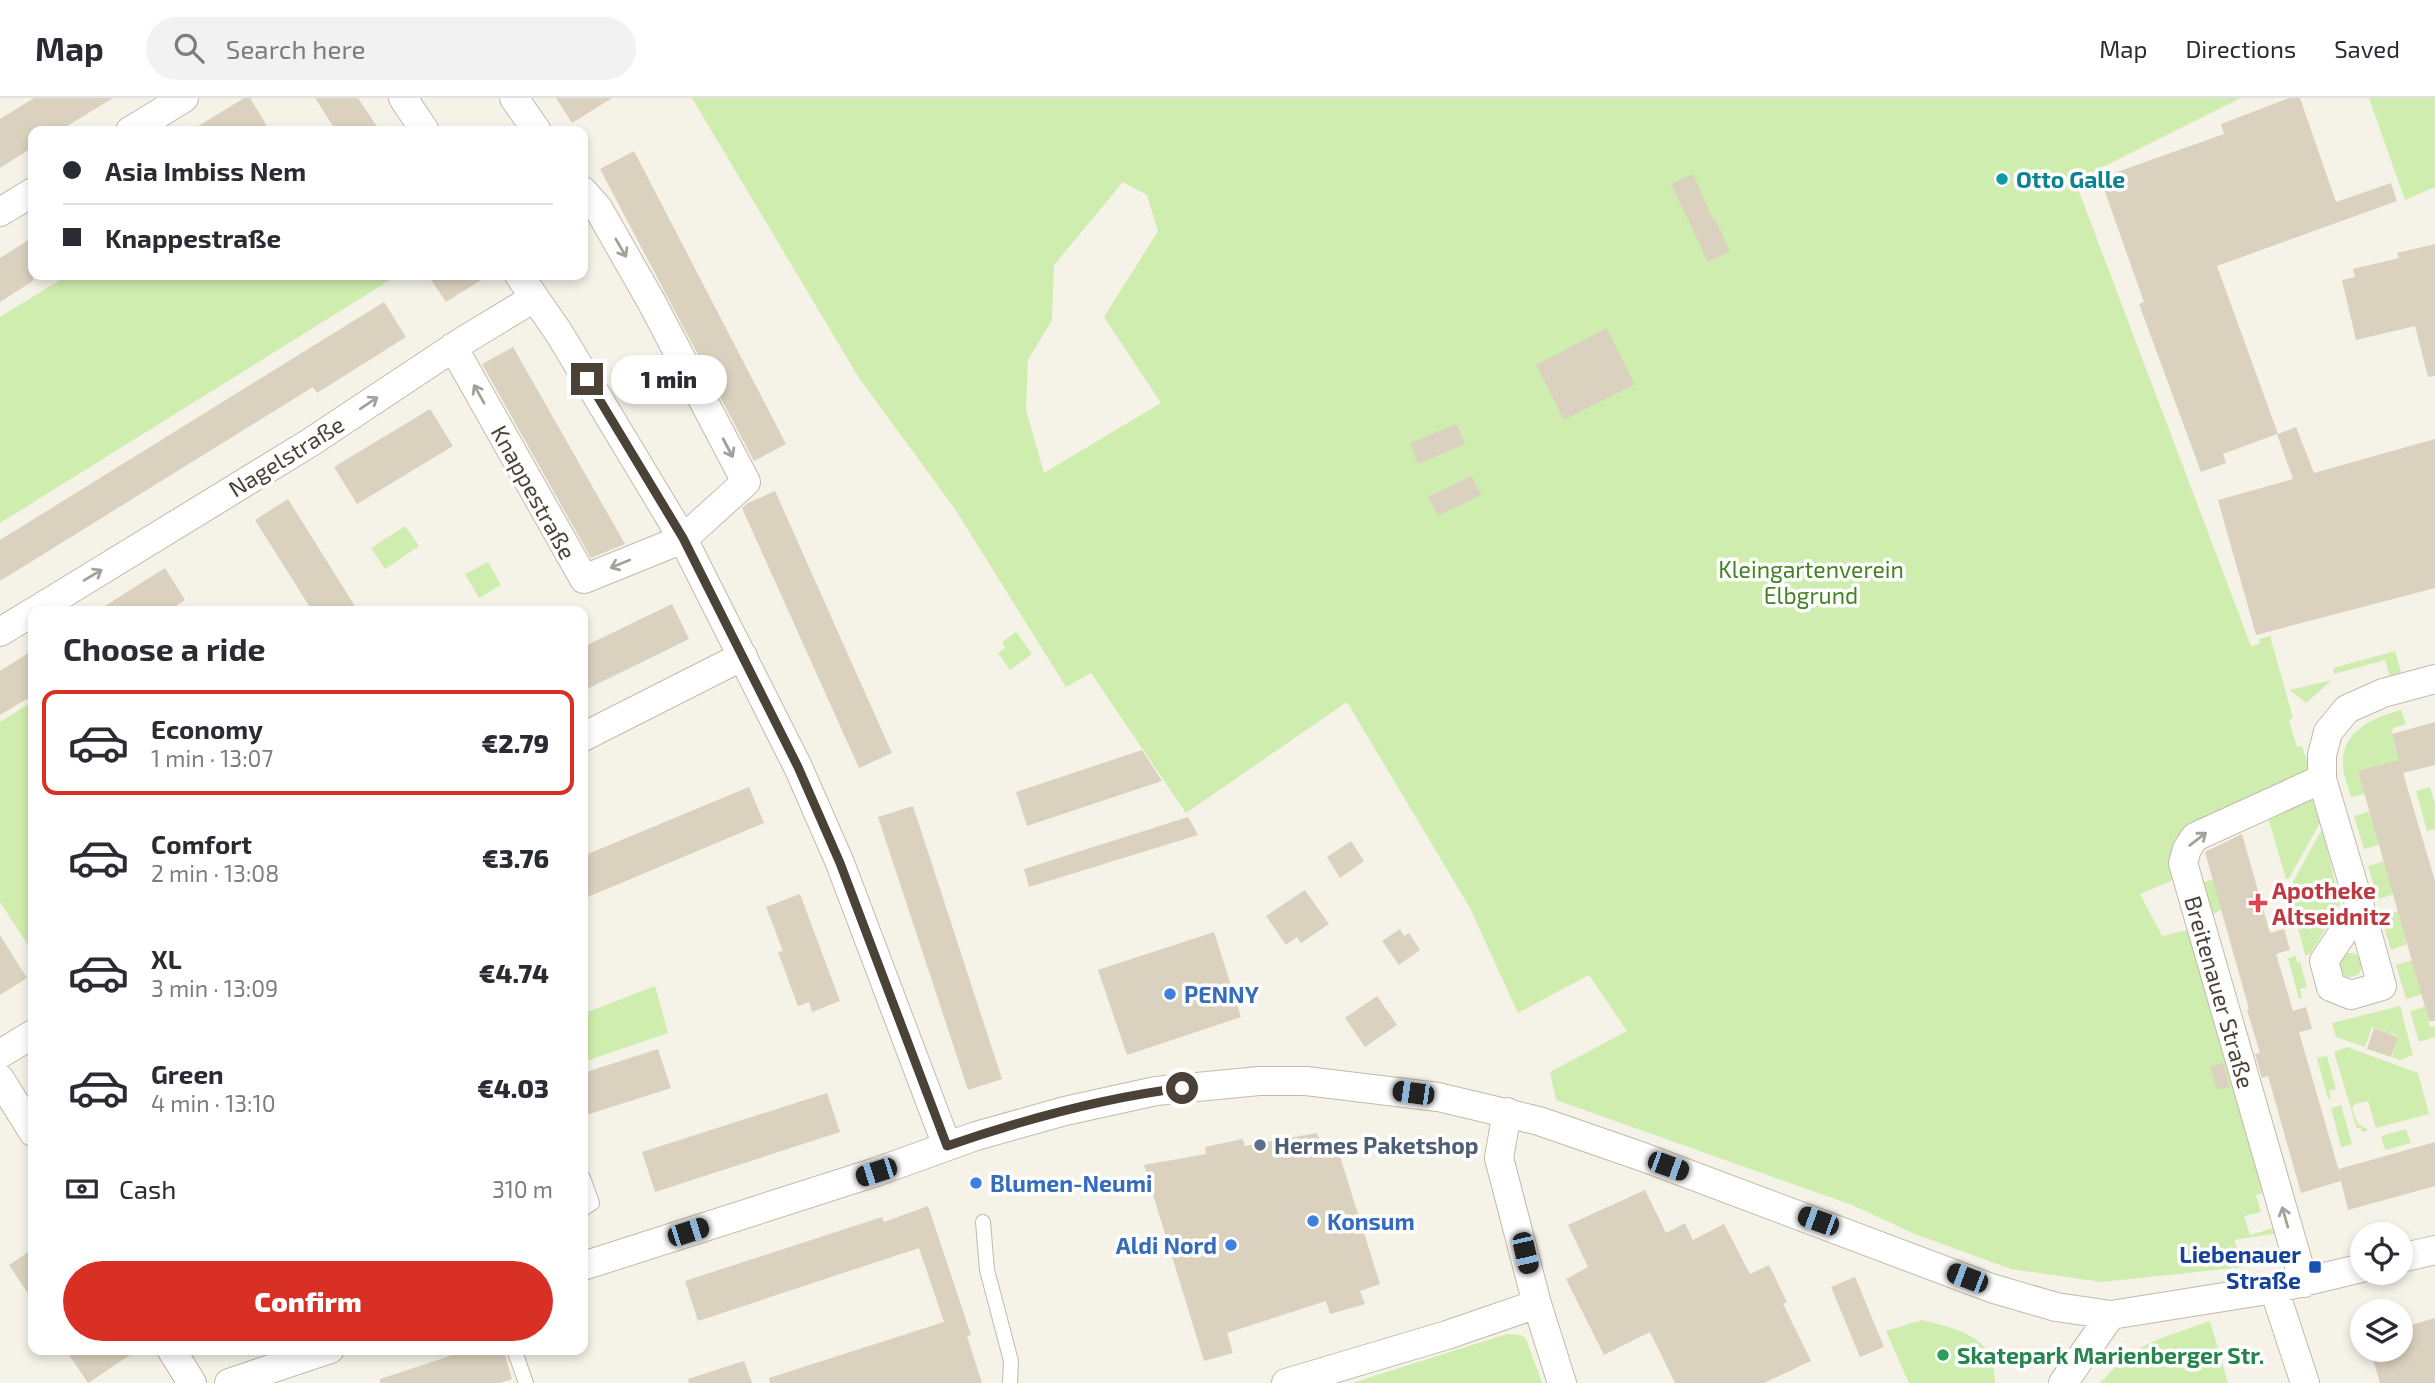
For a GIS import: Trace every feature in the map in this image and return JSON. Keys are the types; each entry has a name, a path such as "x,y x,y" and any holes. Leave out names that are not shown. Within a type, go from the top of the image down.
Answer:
{"street":[{"path":"138,126 184,98"},
{"path":"403,98 422,126"},
{"path":"514,98 534,126"},
{"path":"0,212 28,195"},
{"name":"Knappestraße","path":"453,348 584,579 683,538 746,482 651,301 598,208 588,197"},
{"path":"526,286 559,333 683,538 798,767 840,863 947,1146"},
{"name":"Nagelstraße","path":"42,606 305,446 453,348 526,286"},
{"name":"Nagelstraße","path":"0,632 28,615"},
{"path":"588,734 743,656"},
{"path":"2360,907 2322,779 2322,755 2328,732 2347,709 2383,693 2435,679"},
{"name":"Breitenauer Straße","path":"2304,1283 2183,863 2187,849 2195,837 2322,779"},
{"path":"0,1054 28,1037"},
{"path":"0,1079 28,1124"},
{"path":"588,1264 876,1172 947,1146 1115,1098 1156,1091 1259,1081 1306,1081 1438,1097 1507,1112 1643,1157 1991,1288 2056,1307 2111,1315 2274,1289 2350,1271"},
{"path":"1507,1112 1499,1158 1537,1304 1562,1383"},
{"path":"2413,1255 2435,1250"},
{"path":"2274,1289 2305,1383"},
{"path":"1286,1383 1447,1335 1537,1304"},
{"path":"2063,1383 2111,1315"},
{"path":"175,1355 192,1383"},
{"path":"229,1383 312,1355"}],"lane":[{"path":"983,1222 987,1270 1011,1361 1010,1383"},
{"path":"516,1355 526,1383"}],"green space":[{"name":"Kleingartenverein Elbgrund","path":"692,98 2241,98 2075,181 2251,646 2260,644 2259,639 2270,636 2293,718 2289,720 2297,747 2302,746 2311,773 2189,833 2181,873 2169,882 2140,894 2162,936 2197,928 2271,1191 2256,1195 2261,1212 2244,1216 2250,1235 2281,1226 2278,1233 2234,1240 2244,1267 2102,1282 2011,1269 1915,1234 1852,1205 1556,1100 1550,1072 1627,1031 1589,975 1518,1013 1470,908 1347,702 1186,813 1091,673 1066,687 955,509 859,378","holes":["1123,182 1147,195 1158,231 1104,317 1161,403 1044,473 1026,410 1028,360 1052,320 1054,265"]},
{"path":"2369,98 2435,98 2435,187 2405,200"},
{"path":"60,280 390,280 0,523 0,317"},
{"path":"405,526 419,546 385,569 371,548"},
{"path":"488,562 501,585 479,598 465,574"},
{"path":"1016,632 1032,654 1010,670 998,653 1005,648 1002,642"},
{"path":"2395,651 2402,676 2391,680 2385,660 2334,674 2333,668"},
{"path":"2332,680 2306,703 2290,690"},
{"path":"28,704 28,945 0,902 0,722"},
{"path":"2401,710 2406,724 2393,728 2392,734 2399,760 2365,794 2351,797 2343,770 2347,743 2370,722"},
{"path":"2430,787 2435,804 2435,829 2427,831 2416,791"},
{"path":"2309,792 2321,821 2286,879 2267,814"},
{"path":"2371,811 2380,841 2378,845 2364,849 2354,816"},
{"path":"2321,831 2340,904 2310,954 2305,955 2289,892 2295,890 2293,882"},
{"path":"2385,861 2394,891 2392,895 2378,899 2368,866"},
{"path":"2214,879 2222,909 2211,916 2201,883"},
{"path":"2399,911 2407,941 2405,945 2391,950 2381,916"},
{"path":"2350,953 2359,956 2362,965 2359,974 2350,977 2341,974 2338,965 2341,956"},
{"path":"2296,956 2307,987 2300,989 2302,998 2299,999 2288,958"},
{"path":"2413,960 2422,991 2420,995 2406,999 2396,965"},
{"path":"655,986 668,1033 588,1060 588,1012"},
{"path":"2400,1006 2413,1055 2400,1060 2392,1057 2398,1036 2372,1027 2365,1047 2336,1037 2332,1023"},
{"path":"2425,1007 2430,1027 2435,1026 2435,1037 2419,1042 2410,1011"},
{"path":"2347,1047 2418,1073 2429,1114 2376,1128 2368,1101 2355,1104 2352,1109 2358,1124 2369,1130 2362,1132 2361,1128 2357,1129 2334,1052"},
{"path":"2327,1056 2336,1089 2329,1091 2331,1099 2328,1099 2317,1058"},
{"path":"2341,1105 2352,1144 2341,1147 2331,1108"},
{"path":"2406,1129 2411,1143 2385,1150 2381,1136"},
{"name":"Skatepark Marienberger Str.","path":"1922,1320 1962,1332 1982,1345 1994,1367 1995,1383 1909,1383 1886,1331"},
{"path":"2210,1321 2228,1383 2100,1383 2130,1352"},
{"path":"1507,1334 1521,1335 1526,1339 1542,1383 1352,1383"}],"building":[{"path":"34,98 113,98 67,126 28,126 28,150 0,168 0,119"},
{"path":"244,98 250,98 267,126 198,126"},
{"path":"315,98 358,98 377,126 333,126"},
{"path":"556,98 612,98 572,123"},
{"path":"2289,98 2300,98 2336,202 2391,183 2397,201 2217,266 2278,434 2296,427 2314,473 2435,439 2435,588 2256,635 2218,500 2293,479 2277,434 2223,454 2226,463 2201,472 2139,304 2144,302 2100,178 2224,134 2221,124"},
{"path":"634,151 786,444 754,461 600,169"},
{"path":"1693,174 1730,251 1708,262 1671,184"},
{"path":"28,240 28,280 33,281 0,302 0,258"},
{"path":"2435,244 2435,376 2428,377 2415,326 2356,340 2342,280 2355,277 2353,269 2399,258 2397,253"},
{"path":"431,280 481,280 446,302"},
{"path":"384,302 406,337 317,393 313,387 0,581 0,540"},
{"path":"1607,328 1635,384 1564,420 1536,365"},
{"path":"513,347 625,544 591,558 482,364"},
{"path":"430,409 453,446 357,504 334,467"},
{"path":"1456,424 1465,444 1418,464 1410,443"},
{"path":"1471,476 1481,495 1438,516 1428,497"},
{"path":"775,491 892,753 859,768 742,508"},
{"path":"288,499 355,606 309,606 255,520"},
{"path":"165,568 185,600 176,606 105,606"},
{"path":"672,604 689,639 588,689 588,645"},
{"path":"28,653 28,698 0,715 0,671"},
{"path":"2435,722 2435,765 2403,773 2435,881 2435,1021 2429,1021 2358,771 2399,760 2392,734"},
{"path":"1142,750 1162,781 1027,826 1016,792"},
{"path":"749,787 764,823 588,897 588,854"},
{"path":"913,806 1002,1079 968,1090 878,817"},
{"path":"1188,817 1198,835 1029,887 1024,869"},
{"path":"2242,834 2270,933 2284,929 2290,950 2276,954 2293,1011 2306,1007 2312,1029 2299,1032 2341,1178 2339,1169 2435,1142 2435,1186 2348,1210 2341,1181 2301,1193 2268,1076 2262,1078 2255,1054 2260,1053 2205,852"},
{"path":"1351,841 1364,861 1340,878 1327,857"},
{"path":"1305,890 1329,924 1301,943 1297,937 1286,945 1266,916"},
{"path":"800,894 840,1001 812,1012 809,1002 798,1006 778,952 783,951 766,907"},
{"path":"1400,929 1404,936 1409,933 1420,950 1399,965 1382,941"},
{"name":"PENNY","path":"1214,932 1241,1017 1127,1055 1098,970"},
{"path":"0,935 27,978 0,995"},
{"path":"1377,996 1397,1025 1365,1047 1345,1018"},
{"path":"2374,1028 2398,1037 2391,1057 2367,1049"},
{"path":"658,1049 671,1088 588,1114 588,1071"},
{"path":"2223,1063 2230,1087 2217,1090 2210,1067"},
{"path":"827,1093 840,1132 655,1192 642,1152"},
{"path":"1317,1133 1324,1154 1338,1150 1380,1284 1360,1291 1365,1304 1330,1314 1326,1301 1227,1333 1233,1353 1204,1361 1144,1165 1206,1154 1205,1147 1243,1139 1244,1146"},
{"path":"1645,1190 1666,1233 1685,1223 1693,1240 1724,1224 1750,1274 1769,1265 1787,1302 1783,1304 1811,1361 1764,1383 1675,1383 1650,1332 1604,1355 1566,1279 1588,1267 1568,1225"},
{"path":"928,1206 971,1335 967,1336 982,1383 770,1383 769,1378 944,1322 919,1248 698,1321 685,1281 882,1217 884,1222"},
{"path":"28,1252 28,1294 9,1265"},
{"path":"1855,1277 1884,1347 1860,1357 1831,1287"},
{"path":"2435,1318 2435,1383 2380,1383 2374,1362 2413,1362 2413,1324"},
{"path":"69,1355 130,1355 88,1383"},
{"path":"453,1355 505,1355 512,1379 500,1383 380,1383 380,1379"},
{"path":"744,1361 752,1383 689,1383 688,1379"}],"place":[{"name":"Otto Galle","path":"2002,179"},
{"name":"Apotheke Altseidnitz","path":"2258,903"},
{"name":"PENNY","path":"1170,994"},
{"name":"Hermes Paketshop","path":"1260,1145"},
{"name":"Blumen-Neumi","path":"976,1183"},
{"name":"Konsum","path":"1313,1221"},
{"name":"Aldi Nord","path":"1231,1245"},
{"name":"Liebenauer Straße","path":"2315,1267"},
{"name":"Skatepark Marienberger Str.","path":"1943,1355"}],"route":[{"path":"587,379 683,538 798,767 840,863 947,1146 1115,1098 1182,1088"}]}
